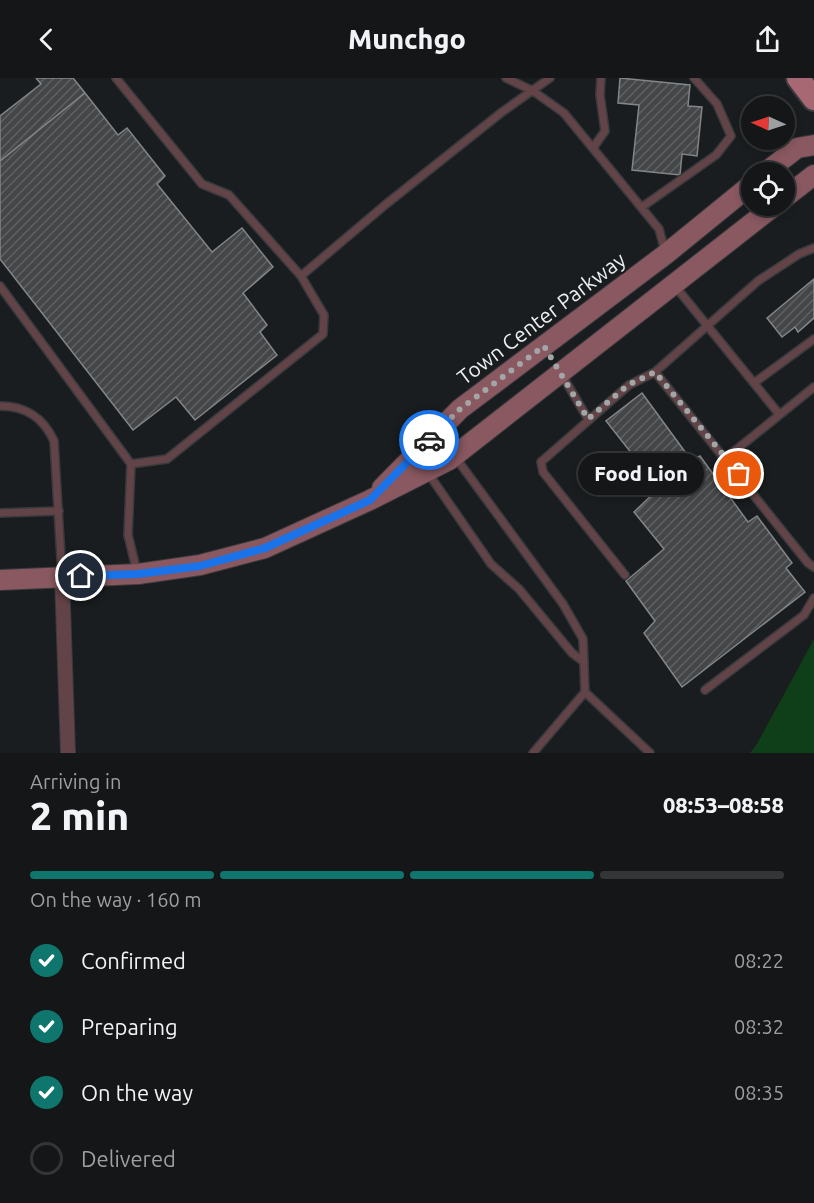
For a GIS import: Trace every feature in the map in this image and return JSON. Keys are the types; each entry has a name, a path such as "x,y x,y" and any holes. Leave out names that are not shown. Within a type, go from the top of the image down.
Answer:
{"main road":[{"path":"798,78 814,99"}],"street":[{"path":"779,162 797,148 814,145"},
{"path":"795,190 814,176"},
{"name":"Town Center Parkway","path":"370,500 460,409 666,254 741,193"},
{"name":"Town Center Parkway","path":"0,580 138,574 200,566 265,548 370,500 454,456 761,216"},
{"path":"666,254 679,279"},
{"path":"544,346 561,372"},
{"path":"62,577 68,753"}],"lane":[{"path":"116,78 202,184 229,195 301,276 324,315 323,334 167,459 130,464"},
{"path":"506,78 564,112 659,229 666,254"},
{"path":"301,276 493,119 550,78"},
{"path":"593,148 605,131 600,95 601,78"},
{"path":"642,207 716,155 731,135 717,104 694,78"},
{"path":"625,575 543,472 541,462 628,385 655,372 709,327 758,281 799,254 814,248"},
{"path":"679,279 709,327 779,414"},
{"path":"0,286 130,464 128,535 138,574"},
{"path":"754,383 814,339"},
{"path":"561,372 588,419"},
{"path":"655,372 726,458 808,564 814,567"},
{"path":"726,458 814,387"},
{"path":"0,406 24,409 48,428 54,441 62,577"},
{"path":"454,456 563,603 583,639 585,692 533,753"},
{"path":"426,471 491,564 519,589 572,653 584,662"},
{"path":"0,513 59,511"},
{"path":"705,690 804,615 814,598"},
{"path":"585,692 650,753"}],"green space":[{"path":"814,639 814,753 750,753 757,744"}],"building":[{"path":"36,78 73,78 85,93 0,161 0,116 41,84"},
{"path":"620,78 690,85 688,106 702,107 697,156 682,154 680,175 632,170 639,105 618,103"},
{"path":"85,93 118,135 127,128 165,176 157,184 212,252 242,228 273,267 243,293 267,325 260,332 277,355 195,420 176,397 133,430 0,259 0,161"},
{"path":"814,279 814,318 798,332 795,327 782,337 767,318"},
{"path":"642,393 691,460 700,456 748,522 757,516 792,563 786,568 805,592 682,687 644,633 655,621 626,581 664,549 634,512 659,488 606,421"}],"way so far":[{"path":"429,440 460,409 544,346 588,419 628,385 642,376 655,372 739,474"}],"place":[{"name":"Food Lion","path":"739,474"}],"route":[{"path":"81,576 138,574 200,566 265,548 370,500 429,440"}]}
